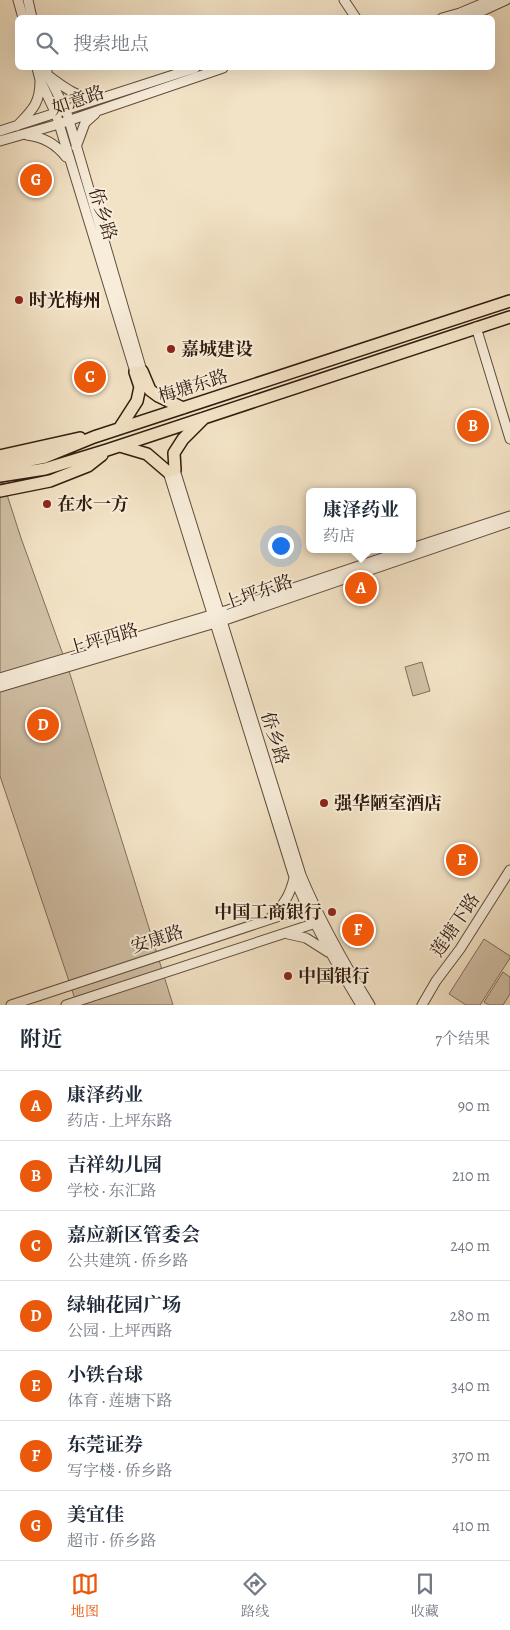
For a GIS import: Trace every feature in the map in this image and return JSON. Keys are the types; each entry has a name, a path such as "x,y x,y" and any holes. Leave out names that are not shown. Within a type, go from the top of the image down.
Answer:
{"main road":[{"name":"梅塘东路","path":"0,466 44,457 94,437 510,301"},
{"name":"梅塘东路","path":"0,476 45,470 510,318"},
{"path":"138,372 150,390 183,408"},
{"path":"119,429 137,401 140,387 138,372"},
{"path":"120,446 146,454 171,471 174,453 183,439 204,418"},
{"path":"0,456 74,438 94,437"},
{"path":"0,491 50,481 88,466 107,450"}],"street":[{"path":"18,0 22,15"},
{"path":"28,0 31,15"},
{"path":"344,0 354,15"},
{"path":"453,15 491,0"},
{"path":"474,15 506,0"},
{"name":"如意路","path":"0,131 189,70"},
{"name":"如意路","path":"0,141 59,124 217,70"},
{"path":"17,126 37,103 45,74 77,95 101,98"},
{"name":"侨乡路","path":"45,74 66,110 138,372"},
{"name":"侨乡路","path":"45,74 71,164 138,372"},
{"path":"76,148 85,123 101,109"},
{"path":"22,135 45,139 60,149 71,164"},
{"path":"476,328 510,440"},
{"name":"侨乡路","path":"171,471 310,906"},
{"name":"上坪东路","path":"416,547 510,516"},
{"name":"上坪东路","path":"416,553 510,522"},
{"name":"上坪东路","path":"217,618 400,553"},
{"name":"上坪东路","path":"217,618 415,553"},
{"name":"侨乡路","path":"217,618 294,878 310,906 329,952 361,1005"},
{"name":"上坪西路","path":"0,678 217,618"},
{"name":"上坪西路","path":"0,687 217,618"},
{"name":"莲塘下路","path":"424,1002 510,870"},
{"path":"268,920 281,908 288,898 294,878"},
{"name":"安康路","path":"11,1005 310,906"},
{"path":"257,923 263,940"},
{"name":"侨乡路","path":"318,923 370,1005"},
{"name":"安康路","path":"66,1005 318,923"},
{"path":"282,934 306,938 329,952"},
{"path":"418,1005 424,1002"}],"shaded area":[{"path":"0,473 21,538 70,674 173,1005 77,1005 0,776"},
{"path":"422,662 430,691 413,696 405,667"},
{"path":"484,939 510,956 510,958 480,1005 466,1005 449,994"},
{"path":"503,972 510,977 510,994 503,1005 489,1005 484,1002"}],"place":[{"name":"美宜佳","path":"36,180"},
{"name":"时光梅州","path":"19,300"},
{"name":"嘉城建设","path":"171,349"},
{"name":"嘉应新区管委会","path":"90,377"},
{"name":"吉祥幼儿园","path":"473,426"},
{"name":"在水一方","path":"47,504"},
{"name":"康泽药业","path":"361,588"},
{"name":"绿轴花园广场","path":"43,725"},
{"name":"强华陋室酒店","path":"324,803"},
{"name":"小铁台球","path":"462,860"},
{"name":"中国工商银行","path":"332,912"},
{"name":"东莞证券","path":"358,930"},
{"name":"中国银行","path":"288,976"}]}
